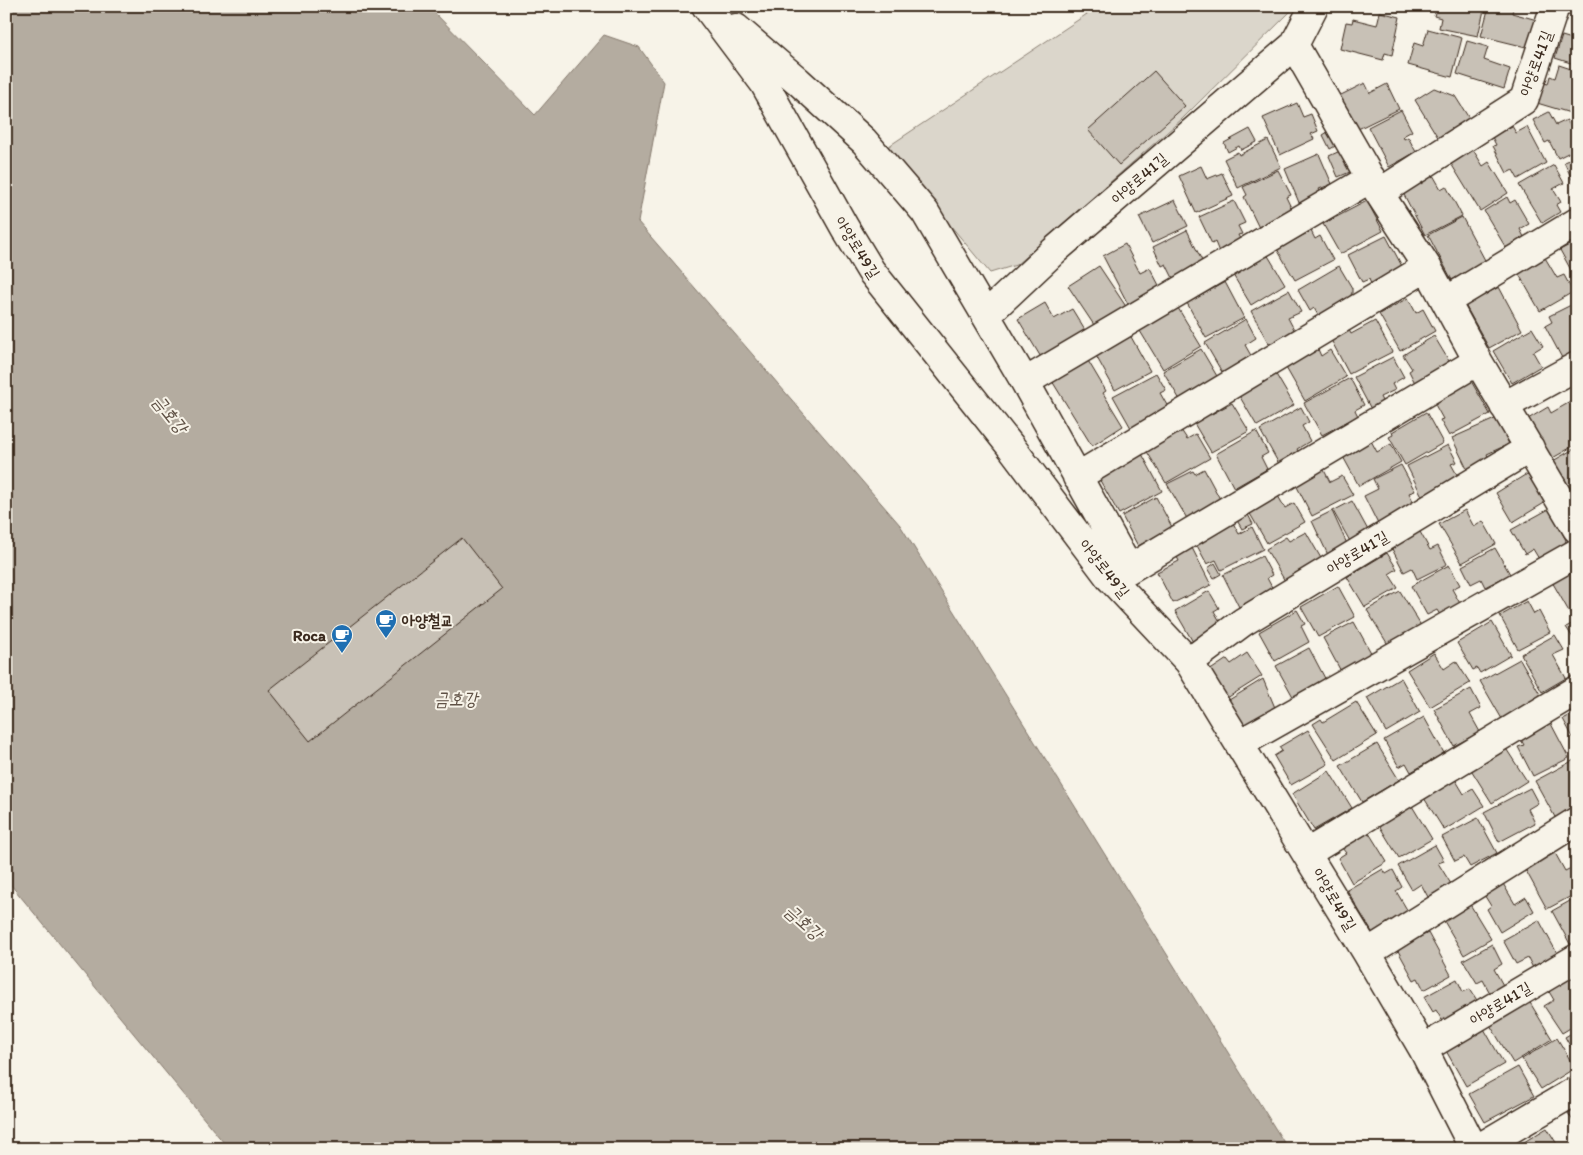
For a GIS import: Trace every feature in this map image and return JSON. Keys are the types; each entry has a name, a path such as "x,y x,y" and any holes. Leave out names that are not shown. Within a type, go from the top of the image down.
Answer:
{"street":[{"name":"아양로49길","path":"706,6 764,83 871,271 1012,448 1119,573 1189,662 1367,952 1423,1049 1475,1149"},
{"path":"711,6 798,80 864,141 925,212 1025,382 1076,477 1119,573 1478,361"},
{"name":"아양로41길","path":"986,316 1054,251 1294,45 1314,6"},
{"name":"아양로41길","path":"1025,382 1375,186 1524,100 1555,6"},
{"path":"1294,45 1375,186 1427,268 1478,361 1577,529"},
{"path":"1446,301 1577,222"},
{"path":"1076,477 1427,268"},
{"path":"1504,406 1577,366"},
{"name":"아양로41길","path":"1189,662 1243,622 1530,448"},
{"path":"1240,744 1577,553"},
{"path":"1307,853 1577,690"},
{"path":"1367,952 1577,821"},
{"name":"아양로41길","path":"1423,1049 1577,958"},
{"path":"1475,1149 1577,1090"}],"shaded area":[{"path":"1099,6 1296,6 1182,119 1016,265 990,273 886,148"}],"water":[{"name":"금호강","path":"6,6 428,6 535,115 604,35 639,47 664,82 638,222 900,525 1288,1149 229,1149 6,879"}],"building":[{"path":"1437,6 1485,6 1478,36 1439,28 1441,18 1434,16"},
{"path":"1489,6 1513,9 1512,13 1537,20 1530,48 1481,36"},
{"path":"1571,6 1577,6 1577,17 1568,15"},
{"path":"1380,12 1400,17 1392,55 1385,53 1383,60 1340,49 1346,22 1352,23 1353,19 1377,25"},
{"path":"1428,29 1462,38 1452,77 1408,65 1414,43 1423,46"},
{"path":"1574,33 1577,34 1577,65 1555,58 1562,36 1572,39"},
{"path":"1467,41 1488,47 1484,60 1510,69 1504,89 1457,74"},
{"path":"1559,65 1577,71 1577,115 1537,103 1544,83 1548,84 1550,76 1555,78"},
{"path":"1154,71 1185,106 1119,165 1088,130"},
{"path":"1365,83 1370,93 1387,84 1399,109 1356,130 1339,96"},
{"path":"1434,88 1455,96 1472,123 1439,139 1415,100"},
{"path":"1297,103 1303,117 1311,114 1318,131 1311,134 1314,139 1280,155 1263,118"},
{"path":"1401,110 1412,131 1403,136 1404,139 1408,137 1416,152 1389,167 1368,127"},
{"path":"1549,112 1556,125 1567,120 1577,140 1577,144 1572,146 1574,150 1558,158 1549,141 1545,143 1533,120"},
{"path":"1512,126 1516,133 1527,127 1546,163 1518,179 1513,170 1507,173 1493,146 1496,145 1492,137"},
{"path":"1250,129 1257,142 1241,150 1239,146 1228,152 1224,143"},
{"path":"1331,130 1339,144 1330,149 1323,135"},
{"path":"1268,140 1281,167 1238,188 1224,159 1238,152 1239,155"},
{"path":"1472,148 1483,166 1489,162 1508,193 1480,211 1450,162"},
{"path":"1340,151 1350,172 1338,177 1329,156"},
{"path":"1319,154 1332,184 1319,189 1322,195 1300,205 1285,169"},
{"path":"1577,156 1577,190 1564,162"},
{"path":"1554,165 1564,183 1553,189 1561,202 1556,205 1560,212 1542,223 1519,185"},
{"path":"1201,166 1207,179 1222,173 1233,196 1196,213 1179,176"},
{"path":"1278,170 1291,195 1286,197 1295,216 1261,232 1244,197 1247,195 1243,187"},
{"path":"1433,175 1441,189 1446,186 1462,216 1425,235 1402,191"},
{"path":"1507,197 1510,203 1515,200 1529,224 1520,229 1524,237 1506,248 1484,211"},
{"path":"1175,200 1188,226 1152,243 1139,217"},
{"path":"1234,201 1245,223 1238,226 1242,234 1238,235 1241,241 1219,252 1215,242 1212,244 1199,217"},
{"path":"1367,201 1383,231 1340,254 1323,224"},
{"path":"1462,217 1486,262 1452,280 1428,235"},
{"path":"1187,230 1204,265 1174,280 1166,264 1162,266 1153,247"},
{"path":"1311,231 1315,239 1320,236 1333,260 1295,280 1277,249"},
{"path":"1386,236 1403,268 1371,284 1369,279 1362,282 1348,255"},
{"path":"1577,241 1577,281 1560,250"},
{"path":"1125,244 1140,273 1150,268 1162,291 1130,308 1103,256"},
{"path":"1267,254 1285,284 1251,305 1233,275"},
{"path":"1544,256 1557,278 1564,275 1573,292 1540,311 1517,271"},
{"path":"1099,266 1127,308 1096,328 1068,286"},
{"path":"1339,266 1352,288 1352,293 1349,299 1319,317 1314,308 1310,311 1298,290"},
{"path":"1225,282 1244,318 1206,338 1187,303"},
{"path":"1499,287 1522,330 1489,348 1465,305"},
{"path":"1289,290 1301,312 1288,318 1297,335 1271,348 1251,311"},
{"path":"1408,298 1416,313 1423,309 1435,331 1400,351 1379,314"},
{"path":"1045,303 1054,319 1072,309 1086,332 1042,359 1018,319"},
{"path":"1575,303 1577,305 1577,355 1570,358 1568,355 1562,358 1545,326 1552,322 1549,316"},
{"path":"1178,308 1201,346 1163,369 1140,331"},
{"path":"1246,319 1256,338 1245,345 1253,359 1226,379 1205,343"},
{"path":"1375,321 1392,352 1349,374 1330,338 1348,328 1351,334"},
{"path":"1532,328 1543,346 1533,352 1541,366 1512,383 1493,351"},
{"path":"1130,335 1150,371 1115,390 1095,354"},
{"path":"1434,336 1452,366 1415,383 1409,371 1412,369 1403,355"},
{"path":"1317,347 1321,356 1330,350 1346,377 1305,401 1285,366"},
{"path":"1201,349 1221,383 1183,405 1163,371"},
{"path":"1393,357 1404,377 1392,384 1395,390 1380,397 1384,405 1372,411 1354,377"},
{"path":"1087,359 1106,391 1103,393 1123,426 1092,446 1052,381"},
{"path":"1274,371 1294,405 1257,426 1237,392"},
{"path":"1156,373 1166,390 1160,393 1172,414 1135,435 1113,396"},
{"path":"1350,378 1364,405 1355,410 1358,416 1322,435 1304,403"},
{"path":"1471,381 1490,414 1449,436 1440,420 1443,419 1433,401"},
{"path":"1577,398 1577,444 1551,459 1528,419 1548,407 1551,413"},
{"path":"1232,403 1249,431 1211,452 1192,420 1208,411 1210,415"},
{"path":"1301,407 1309,422 1302,426 1310,441 1297,449 1299,453 1279,464 1260,430"},
{"path":"1426,412 1443,443 1405,465 1389,437 1393,435 1392,432"},
{"path":"1497,418 1509,444 1487,454 1489,459 1467,469 1452,438"},
{"path":"1181,430 1187,439 1196,434 1210,458 1166,483 1146,450"},
{"path":"1256,431 1268,453 1261,457 1267,469 1234,488 1216,454"},
{"path":"1369,437 1377,452 1391,444 1401,462 1359,486 1341,453"},
{"path":"1448,445 1457,462 1451,464 1460,480 1423,498 1407,466"},
{"path":"1577,447 1577,484 1570,488 1553,461"},
{"path":"1142,454 1162,491 1119,514 1098,477"},
{"path":"1401,465 1415,491 1409,493 1415,505 1378,524 1364,496 1378,489 1373,479"},
{"path":"1322,466 1330,482 1342,476 1353,495 1312,516 1294,481"},
{"path":"1204,469 1220,499 1203,508 1206,513 1189,522 1167,484 1193,471 1195,474"},
{"path":"1525,475 1531,476 1546,502 1513,522 1496,493"},
{"path":"1278,496 1285,508 1294,503 1305,522 1267,543 1249,512"},
{"path":"1156,497 1172,527 1138,546 1122,516"},
{"path":"1352,501 1369,532 1351,543 1333,511"},
{"path":"1549,509 1566,540 1565,544 1539,559 1533,549 1525,554 1511,530"},
{"path":"1465,510 1474,527 1483,521 1496,544 1462,563 1439,524"},
{"path":"1246,511 1253,524 1242,529 1235,517"},
{"path":"1332,511 1348,546 1328,555 1312,521"},
{"path":"1232,521 1239,534 1252,527 1263,549 1221,570 1216,560 1207,564 1194,540"},
{"path":"1419,530 1430,550 1438,546 1447,564 1417,579 1412,568 1404,572 1390,545"},
{"path":"1306,532 1322,560 1285,581 1266,549 1286,537 1289,541"},
{"name":"아양철교","path":"462,538 502,589 310,741 269,690"},
{"path":"1190,544 1211,585 1173,603 1157,572 1179,561 1174,551"},
{"path":"1495,548 1510,574 1485,587 1481,579 1471,584 1462,566"},
{"path":"1387,553 1397,569 1389,574 1398,588 1365,607 1347,577"},
{"path":"1262,556 1272,575 1267,578 1275,593 1241,611 1223,575"},
{"path":"1215,563 1221,574 1214,578 1208,568"},
{"path":"1449,565 1460,585 1452,589 1462,607 1442,618 1437,610 1427,615 1411,586"},
{"path":"1569,570 1577,571 1577,612 1571,615 1551,580"},
{"path":"1338,586 1355,617 1318,637 1301,607"},
{"path":"1209,591 1219,608 1214,611 1222,625 1193,642 1175,611"},
{"path":"1400,591 1423,629 1390,648 1367,610"},
{"path":"1527,601 1534,614 1539,611 1550,632 1518,649 1500,616"},
{"path":"1297,610 1305,624 1301,626 1309,642 1275,661 1259,632"},
{"path":"1577,621 1577,644 1566,627"},
{"path":"1354,622 1374,658 1343,675 1323,638"},
{"path":"1492,622 1511,655 1480,673 1477,668 1473,670 1457,643"},
{"path":"1555,635 1564,650 1553,655 1566,678 1542,692 1521,654"},
{"path":"1309,648 1328,684 1296,702 1276,666"},
{"path":"1247,653 1262,676 1227,698 1209,671 1227,659 1231,664"},
{"path":"1434,653 1444,669 1456,661 1470,683 1430,707 1407,670"},
{"path":"1520,659 1541,696 1502,719 1480,681"},
{"path":"1401,678 1420,712 1386,732 1367,698"},
{"path":"1263,679 1276,710 1244,728 1229,700"},
{"path":"1471,689 1481,708 1470,714 1480,732 1454,746 1434,709"},
{"path":"1356,702 1377,735 1336,760 1313,724 1321,719 1323,722"},
{"path":"1577,708 1577,745 1563,719 1573,714 1572,710"},
{"path":"1424,717 1444,753 1411,772 1406,763 1399,767 1384,740"},
{"path":"1549,720 1569,758 1533,776 1518,747 1524,745 1519,736"},
{"path":"1308,730 1328,764 1291,785 1274,756 1282,751 1279,747"},
{"path":"1377,744 1399,780 1362,802 1340,766"},
{"path":"1505,747 1527,781 1492,803 1470,768"},
{"path":"1574,760 1577,766 1577,808 1556,819 1535,781"},
{"path":"1329,771 1352,808 1314,830 1292,794"},
{"path":"1455,779 1464,794 1473,789 1484,806 1444,830 1424,798"},
{"path":"1530,788 1538,803 1528,809 1535,823 1499,842 1484,812"},
{"path":"1409,801 1432,839 1399,858 1377,822"},
{"path":"1478,818 1497,853 1470,867 1464,857 1455,861 1442,837"},
{"path":"1369,833 1387,862 1352,883 1338,858 1346,853 1342,848"},
{"path":"1435,845 1444,861 1438,863 1451,884 1428,897 1421,884 1412,890 1398,866"},
{"path":"1555,853 1565,871 1573,867 1577,873 1577,893 1547,909 1525,869"},
{"path":"1383,869 1386,874 1393,870 1402,887 1396,891 1409,913 1373,934 1347,890"},
{"path":"1502,882 1515,904 1526,897 1534,911 1500,932 1487,909 1491,906 1483,893"},
{"path":"1577,897 1577,941 1570,944 1552,911"},
{"path":"1468,901 1491,939 1464,955 1441,916"},
{"path":"1539,920 1558,955 1533,968 1528,958 1516,964 1503,940"},
{"path":"1428,933 1451,975 1424,990 1418,978 1414,980 1397,949"},
{"path":"1492,944 1502,964 1494,969 1504,987 1491,995 1483,980 1477,983 1463,960"},
{"path":"1577,972 1577,1024 1562,1033 1544,1006 1554,1000 1548,990"},
{"path":"1457,979 1463,992 1470,989 1478,1002 1443,1022 1436,1010 1433,1012 1424,997"},
{"path":"1529,1001 1552,1039 1513,1063 1490,1025"},
{"path":"1483,1027 1504,1064 1466,1086 1445,1049"},
{"path":"1577,1030 1577,1058 1565,1037"},
{"path":"1557,1038 1575,1068 1541,1089 1522,1059"},
{"path":"1518,1067 1534,1096 1485,1122 1469,1094"},
{"path":"1577,1108 1577,1127 1568,1113"},
{"path":"1547,1128 1560,1149 1518,1149 1519,1145"}],"place":[{"name":"아양철교","path":"386,639"},
{"name":"Roca","path":"342,654"}]}
